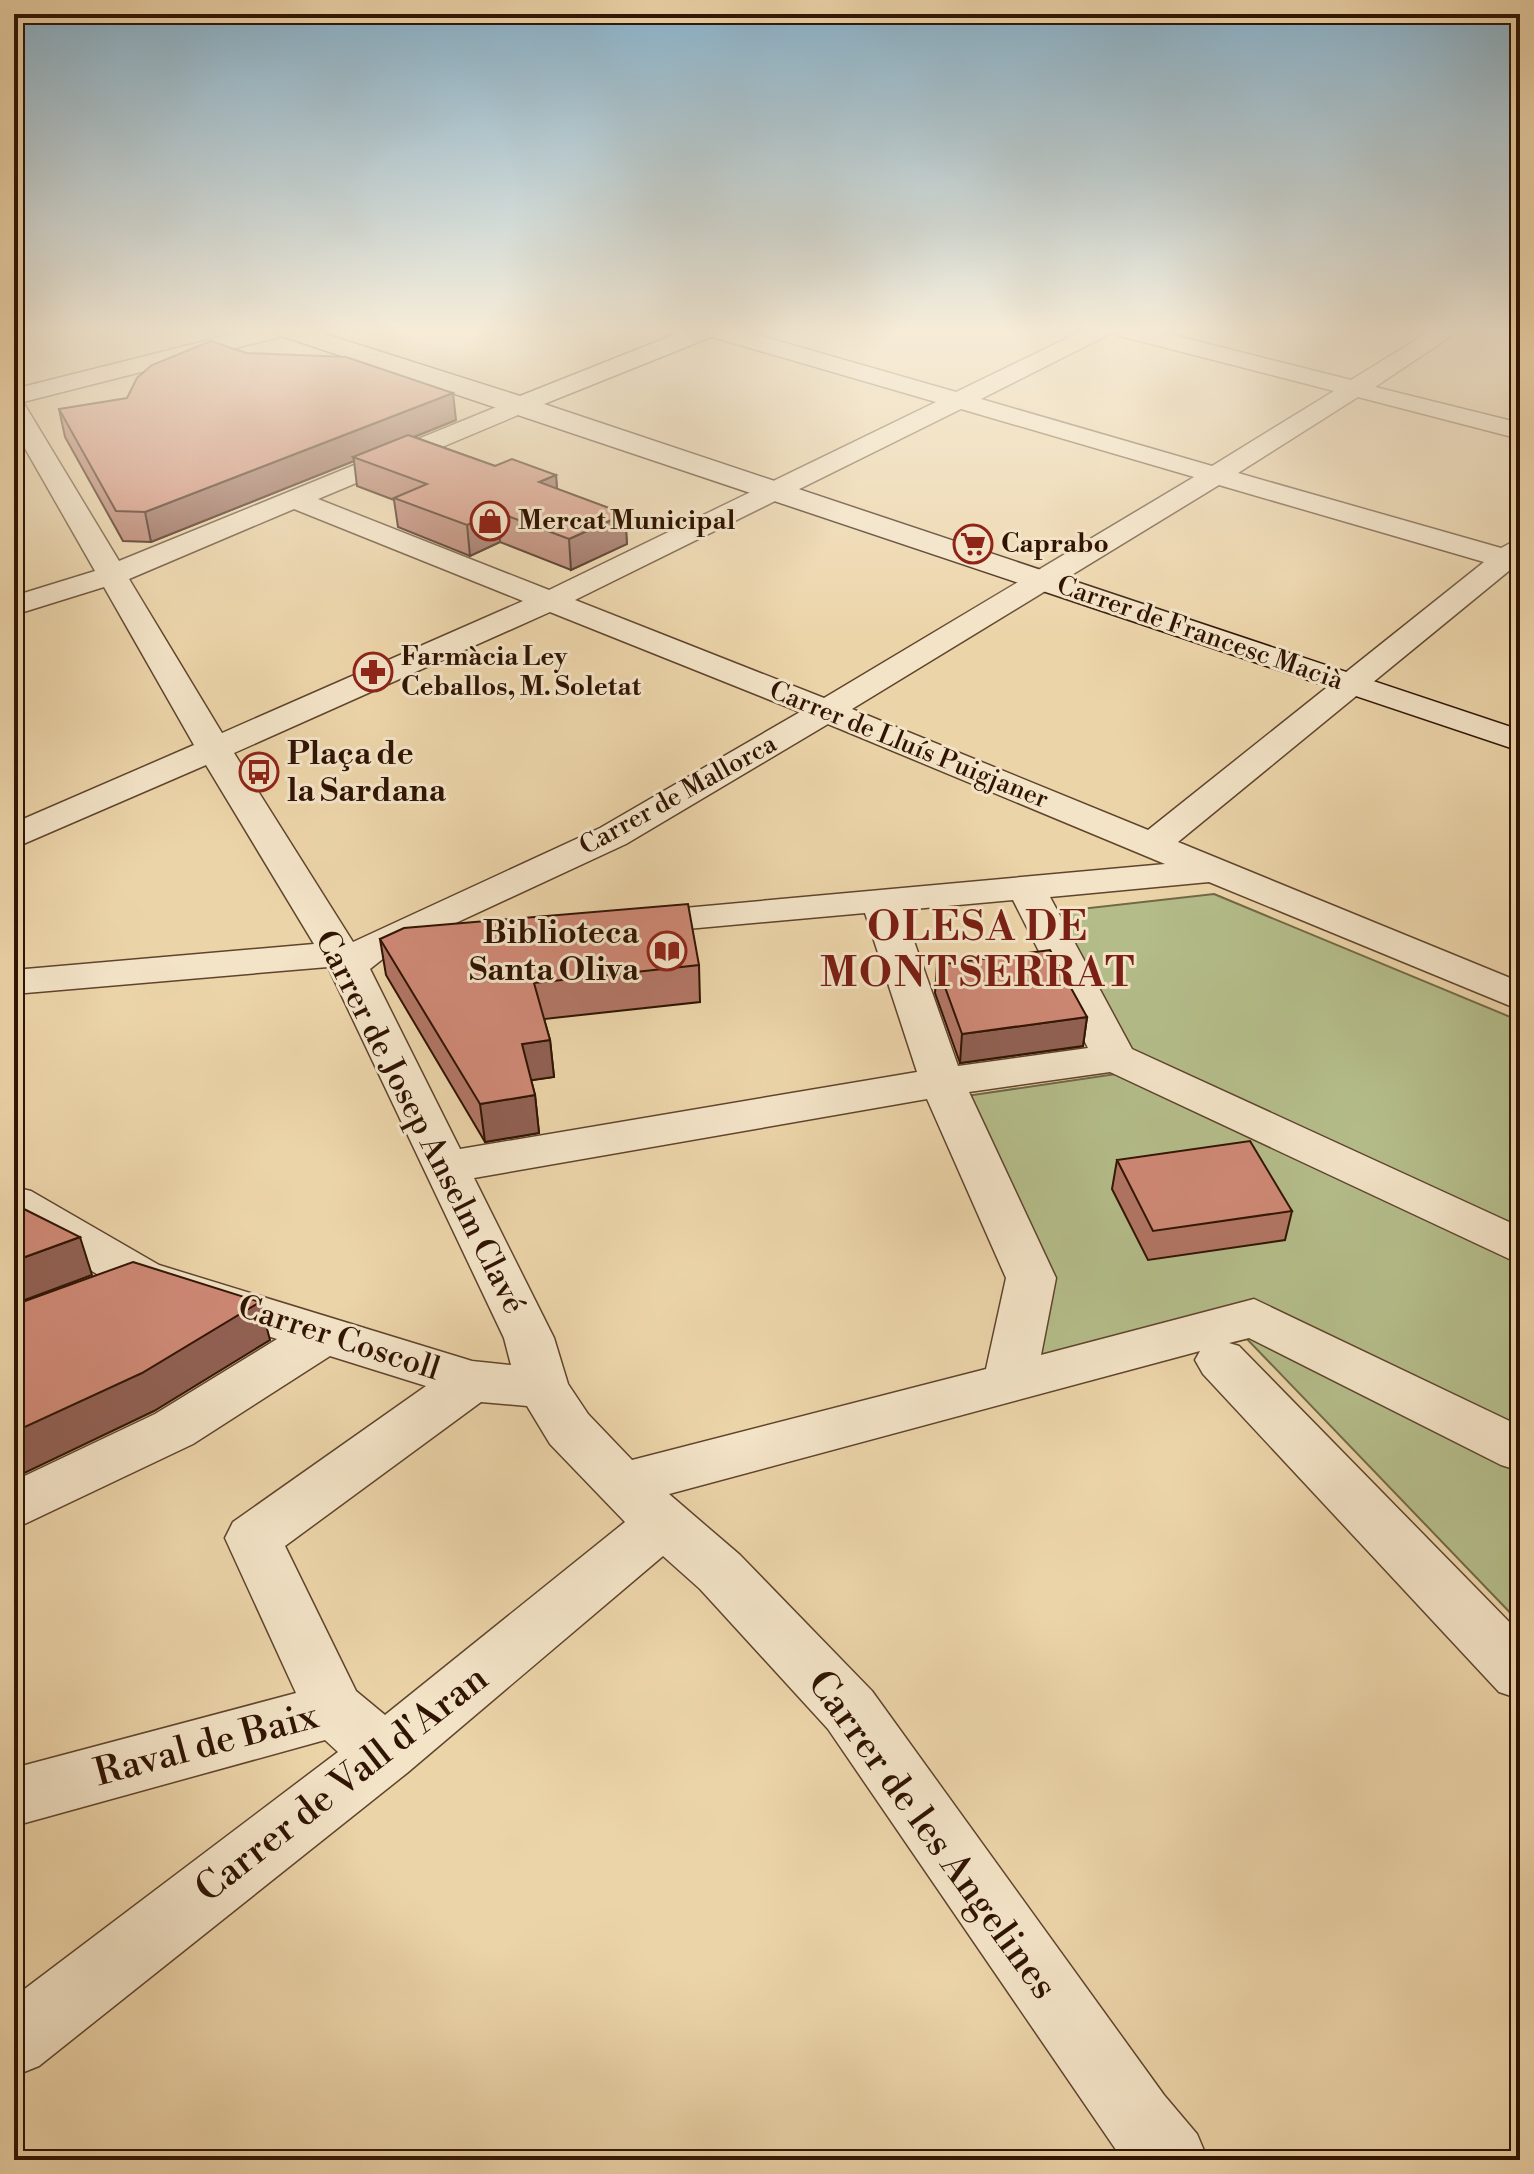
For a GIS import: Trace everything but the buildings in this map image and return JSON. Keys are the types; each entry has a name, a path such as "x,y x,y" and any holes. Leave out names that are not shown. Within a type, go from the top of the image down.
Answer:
{"street":[{"path":"14,606 112,575 458,431"},
{"name":"Carrer de Francesc Macià","path":"600,431 1520,741"},
{"path":"14,837 552,600 895,431"},
{"path":"1064,431 1515,556"},
{"name":"Carrer de Mallorca","path":"354,955 613,836 1046,581 1286,431"},
{"name":"Carrer de Josep Anselm Clavé","path":"23,440 112,575 215,751 354,955 446,1167 529,1338 543,1388"},
{"name":"Carrer de Lluís Puigjaner","path":"295,500 827,711 1520,997"},
{"path":"1151,846 1349,684 1515,556"},
{"path":"14,576 62,590"},
{"path":"596,926 1219,871"},
{"path":"1026,888 1115,1058"},
{"path":"880,900 942,1082 1031,1278 1009,1383"},
{"path":"14,982 354,955 486,935"},
{"path":"446,1167 942,1082 1115,1058 1520,1247"},
{"name":"Carrer Coscoll","path":"14,1203 142,1278 472,1381 543,1388"},
{"path":"85,1300 142,1278"},
{"path":"644,1503 1009,1383 1254,1318 1520,1450"},
{"path":"14,1506 174,1429 325,1334"},
{"path":"1221,1360 1520,1673"},
{"path":"334,1710 253,1538 472,1381"},
{"name":"Carrer de les Angelines","path":"543,1388 569,1429 720,1572 850,1710 1138,2121 1171,2160"},
{"name":"Carrer de Vall d'Aran","path":"14,2041 385,1753 644,1503"},
{"name":"Raval de Baix","path":"14,1797 334,1710 385,1753"}],"green space":[{"path":"1214,894 1520,1021 1520,1623 1247,1339 1021,1396 1034,1289 966,1096 1123,1073 1036,914"}],"place":[{"name":"Mercat Municipal","path":"490,521"},
{"name":"Caprabo","path":"973,544"},
{"name":"Farmàcia Ley Ceballos, M. Soletat","path":"373,672"},
{"name":"Plaça de la Sardana","path":"259,772"},
{"name":"Biblioteca Santa Oliva","path":"667,951"}],"district":[{"name":"OLESA DE MONTSERRAT","path":"978,951"}]}
